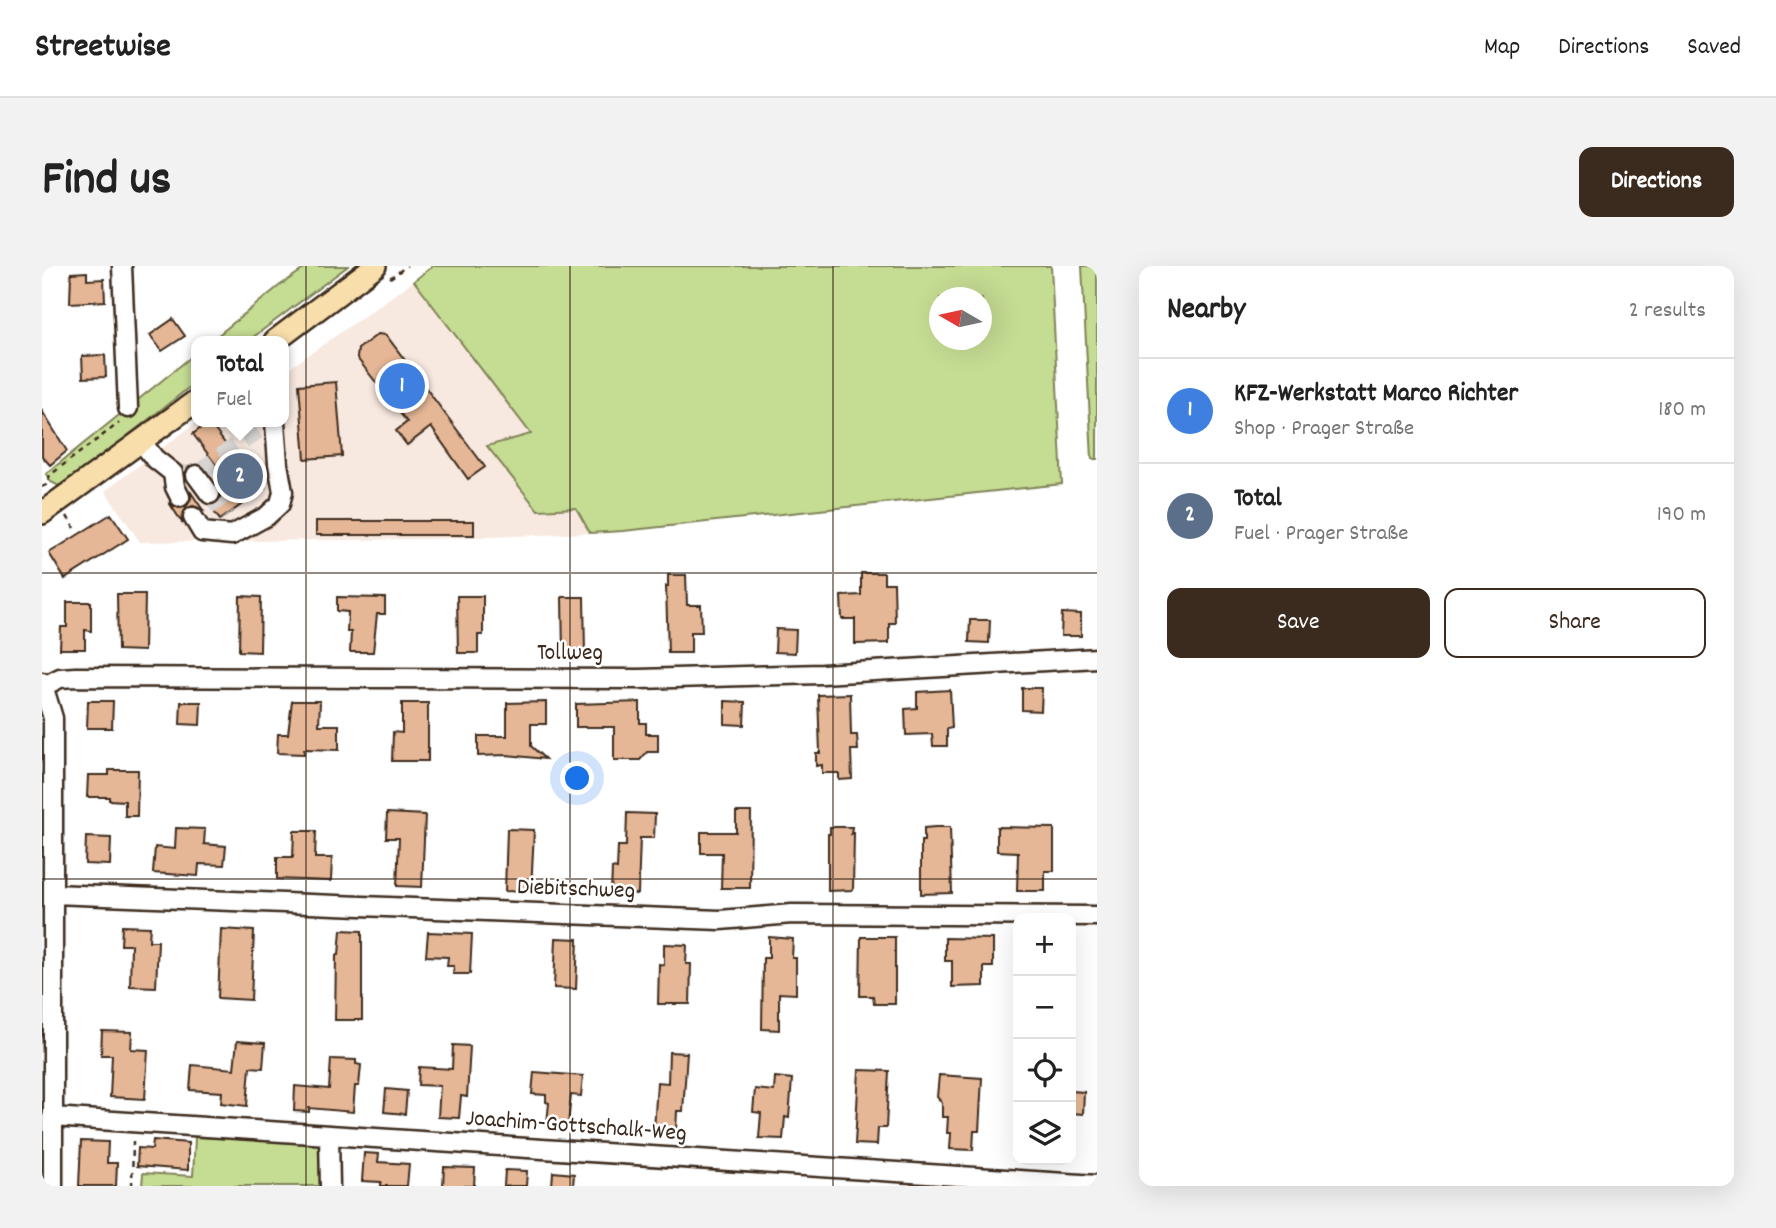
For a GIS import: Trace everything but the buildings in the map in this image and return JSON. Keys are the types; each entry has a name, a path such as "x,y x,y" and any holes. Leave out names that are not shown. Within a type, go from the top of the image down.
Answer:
{"main road":[{"path":"282,336 376,266"},
{"path":"42,513 191,405"}],"street":[{"path":"122,266 128,408"},
{"path":"193,517 202,532 232,535 267,516 280,504 283,492 275,427"},
{"path":"142,442 154,458 173,472 175,487 180,497"},
{"path":"196,475 210,494"},
{"path":"227,516 239,531"},
{"name":"Tollweg","path":"43,684 60,678 76,677 639,679 822,674 1097,658"},
{"path":"43,684 52,718 48,800 53,894 47,1026 53,1186"},
{"name":"Diebitschweg","path":"53,894 720,920 792,914 1097,916"},
{"name":"Joachim-Gottschalk-Weg","path":"51,1118 1097,1185"},
{"path":"329,1136 330,1186"}],"path":[{"path":"42,488 50,475 118,424 128,408"},
{"path":"65,514 74,528"},
{"path":"132,1186 134,1123"}],"shaded area":[{"path":"414,281 531,435 488,446 576,508 590,533 437,539 140,542 105,491 191,426 289,427 289,368"},
{"path":"44,960 45,1186 42,1186"}],"green space":[{"path":"308,266 348,266 255,336 217,336"},
{"path":"433,266 1051,266 1062,484 590,533 576,508 538,510 487,446 531,434 414,281"},
{"path":"1082,266 1097,266 1097,459 1092,459"},
{"path":"191,357 191,386 69,482 59,486 51,482 46,474"},
{"path":"195,1137 316,1142 323,1153 323,1186 142,1186 143,1173 193,1176"}],"tunnel":[{"path":"173,473 196,475 262,427"},
{"path":"210,494 227,516"}],"place":[{"name":"KFZ-Werkstatt Marco Richter","path":"402,386"},
{"name":"Total","path":"240,476"}]}
